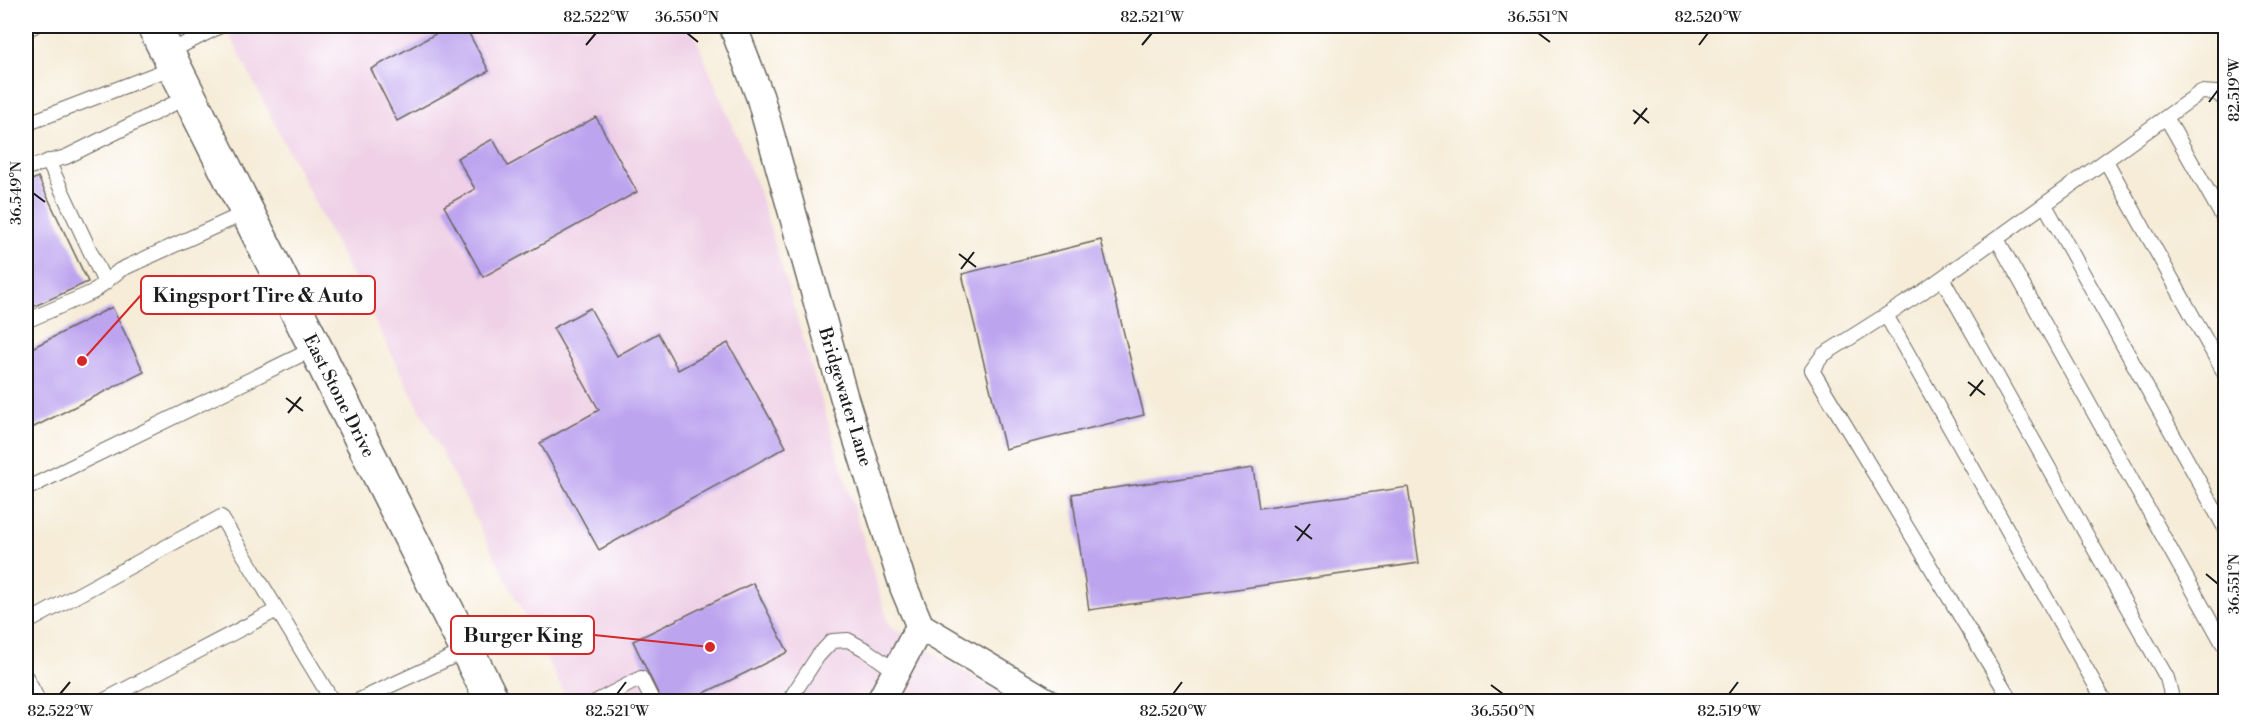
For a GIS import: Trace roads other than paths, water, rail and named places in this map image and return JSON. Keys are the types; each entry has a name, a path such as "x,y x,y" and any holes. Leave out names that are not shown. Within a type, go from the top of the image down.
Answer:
{"highway":[{"name":"East Stone Drive","path":"165,48 493,702"}],"street":[{"name":"Bridgewater Lane","path":"733,26 760,98 844,397 904,588 920,626"},
{"path":"880,701 920,626 1047,702"}],"lane":[{"path":"26,30 34,26"},
{"path":"26,124 165,48 220,26"},
{"path":"2012,702 1812,370 1823,355 1942,278 2201,92 2217,93 2226,101"},
{"path":"26,168 66,157 189,96"},
{"path":"2166,117 2226,223"},
{"path":"2106,160 2226,376"},
{"path":"48,161 105,283"},
{"path":"2044,205 2226,530"},
{"path":"26,321 93,292 120,270 247,212"},
{"path":"1997,238 2226,649"},
{"path":"1942,278 2167,678 2171,694 2167,702"},
{"path":"1886,315 2105,702"},
{"path":"26,489 315,348"},
{"path":"26,623 221,517 333,702"},
{"path":"101,702 277,610"},
{"path":"788,702 818,656 832,641 848,640 897,672"},
{"path":"355,702 467,650"},
{"path":"26,677 39,702"},
{"path":"595,702 641,678 653,702"}],"place":[{"name":"Kingsport Tire & Auto","path":"82,361"},
{"name":"Burger King","path":"710,647"}]}
